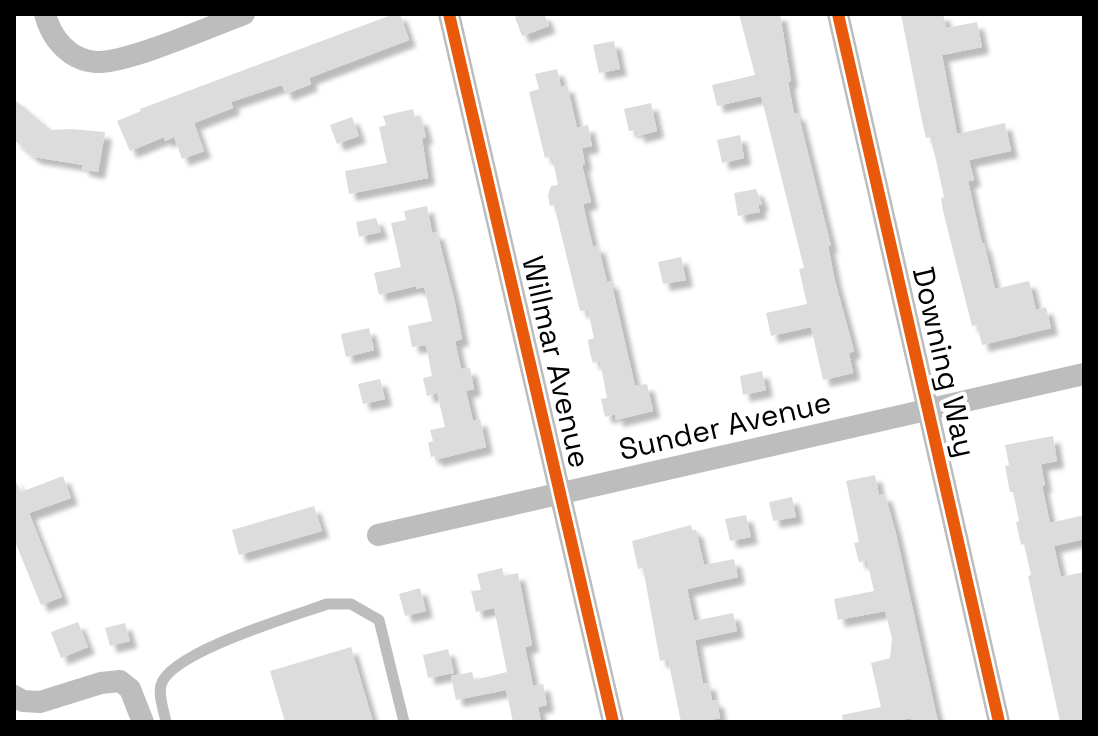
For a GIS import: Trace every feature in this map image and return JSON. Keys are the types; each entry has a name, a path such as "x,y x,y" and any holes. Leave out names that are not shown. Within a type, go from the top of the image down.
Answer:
{"street":[{"path":"45,14 52,34 63,47 78,57 96,62 118,60 244,14"},
{"name":"Willmar Avenue","path":"449,14 613,722"},
{"name":"Downing Way","path":"838,14 999,722"},
{"name":"Sunder Avenue","path":"378,535 1084,374"},
{"path":"14,696 23,701 40,702 101,683 120,681 130,689 143,722"}],"lane":[{"path":"166,722 161,686 166,676 187,657 327,604 351,604 379,620 404,722"}],"building":[{"path":"400,14 409,40 309,78 311,84 286,94 282,85 231,102 233,108 194,123 204,151 182,159 174,137 165,141 164,137 130,151 117,121 140,109"},
{"path":"544,14 549,26 522,36 515,17"},
{"path":"739,14 780,14 794,114 798,113 831,246 828,246 835,281 854,351 849,353 853,373 823,380 811,327 771,336 766,313 807,304 799,269 804,268 761,96 717,106 712,85 755,75"},
{"path":"901,14 943,14 946,28 977,22 982,47 942,55 957,134 1005,123 1011,151 969,160 974,180 968,181 982,244 995,289 1029,281 1036,310 1046,307 1051,328 982,345 977,325 972,326 943,211 941,198 944,197 936,160 922,121"},
{"path":"614,41 620,69 599,73 593,45"},
{"path":"557,69 561,87 567,85 577,128 588,125 592,146 582,148 585,164 582,165 591,202 583,204 588,226 593,247 598,245 607,282 611,281 635,386 647,384 653,411 616,420 615,414 605,417 601,399 607,398 600,361 593,363 588,340 594,338 588,310 580,311 554,205 550,206 548,195 551,186 558,185 552,156 545,158 529,92 539,89 535,74"},
{"path":"14,99 51,130 105,132 98,172 82,169 83,165 34,157 14,140"},
{"path":"651,103 657,131 638,136 636,130 629,131 624,109"},
{"path":"413,109 415,119 421,118 426,137 422,138 428,178 349,194 345,171 387,163 379,127 386,125 383,116"},
{"path":"352,117 359,136 337,144 330,125"},
{"path":"740,135 744,158 722,163 717,140"},
{"path":"756,189 762,204 758,205 760,212 738,216 734,193"},
{"path":"427,206 432,233 437,232 455,303 462,339 455,341 461,369 470,368 474,389 466,391 473,421 480,419 486,447 435,460 435,456 431,457 428,443 433,441 430,430 445,427 437,393 427,396 423,378 432,376 426,345 412,347 408,326 432,321 424,287 379,295 374,273 401,267 391,223 406,220 404,211"},
{"path":"376,218 381,232 359,237 356,222"},
{"path":"681,257 686,280 663,284 658,262"},
{"path":"369,328 374,350 346,357 341,334"},
{"path":"762,371 766,390 743,395 740,376"},
{"path":"380,379 385,399 363,404 358,384"},
{"path":"1053,436 1057,461 1041,464 1050,523 1084,515 1084,539 1054,546 1061,577 1084,572 1084,673 1081,673 1084,722 1060,722 1028,576 1031,575 1024,544 1021,545 1016,522 1019,521 1005,466 1009,465 1005,445"},
{"path":"875,475 879,495 885,494 896,534 938,722 912,722 911,718 891,722 843,722 842,715 881,707 871,663 890,658 892,638 885,611 838,620 834,599 874,591 867,561 859,562 854,543 859,542 846,481"},
{"path":"63,476 71,498 29,513 62,597 41,605 14,539 14,478 21,492"},
{"path":"792,497 796,517 773,521 769,502"},
{"path":"314,506 322,531 239,555 232,530"},
{"path":"746,515 751,537 730,541 725,519"},
{"path":"691,525 692,530 696,530 704,565 734,559 738,577 687,589 694,621 733,613 737,631 695,640 703,684 709,683 712,701 717,700 720,718 681,722 668,659 660,661 643,568 638,569 632,541"},
{"path":"502,568 504,576 518,573 532,645 525,647 533,686 543,684 547,705 538,707 541,722 513,722 506,690 456,700 451,676 472,672 474,680 507,672 494,608 476,612 471,591 481,590 477,574"},
{"path":"420,588 426,611 405,616 399,594"},
{"path":"78,622 88,647 61,658 51,632"},
{"path":"125,623 130,641 110,646 105,628"},
{"path":"351,647 373,722 285,722 270,671"},
{"path":"448,649 454,673 428,678 423,655"}],"cycle path":[{"path":"449,14 613,722"},
{"path":"838,14 999,722"}]}
